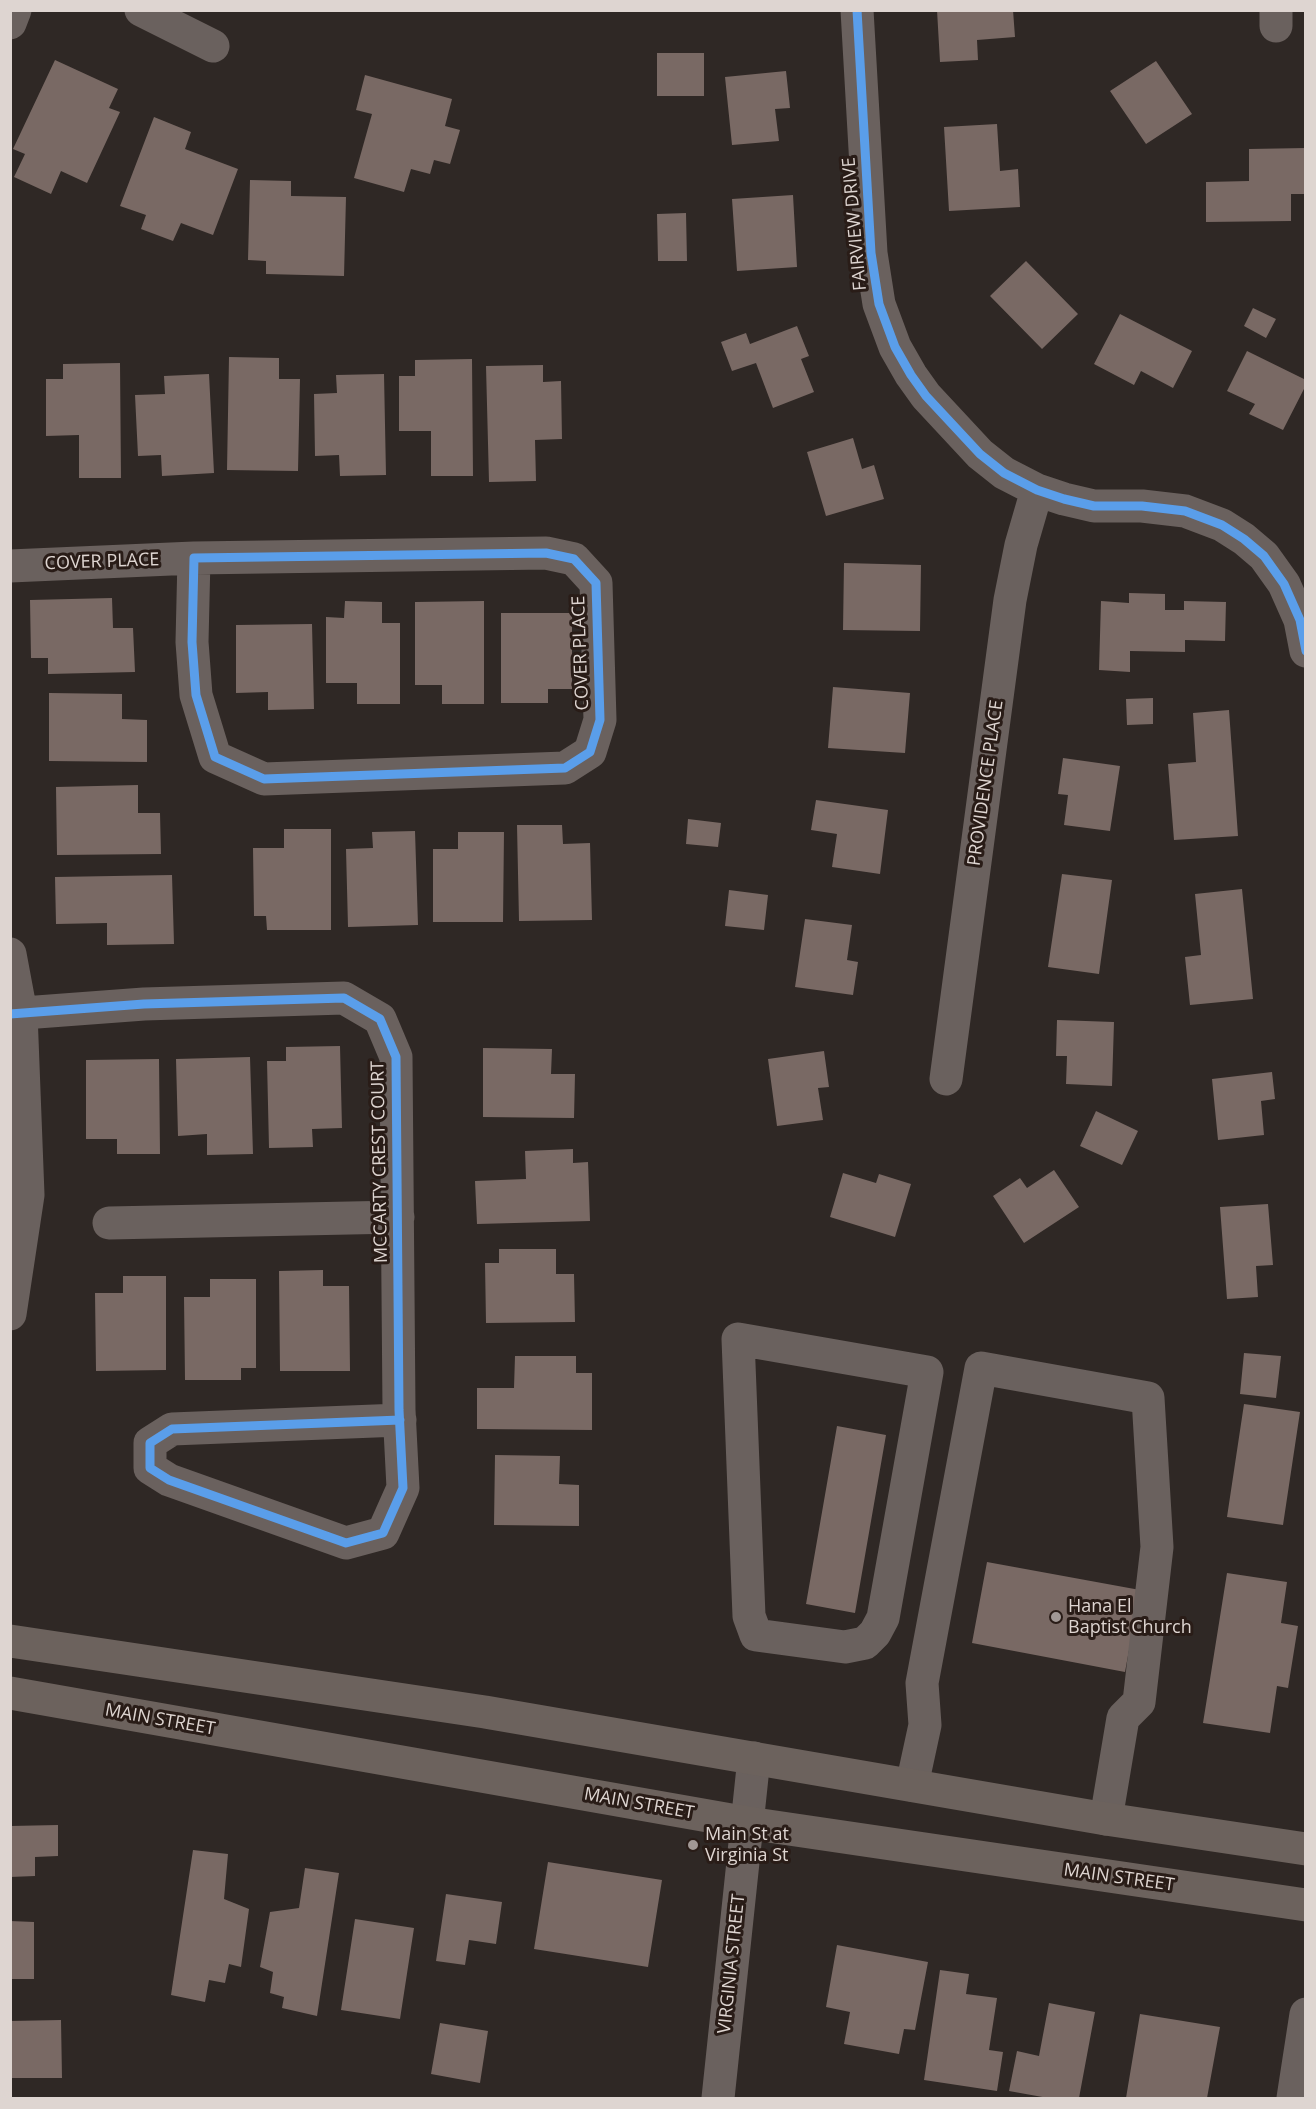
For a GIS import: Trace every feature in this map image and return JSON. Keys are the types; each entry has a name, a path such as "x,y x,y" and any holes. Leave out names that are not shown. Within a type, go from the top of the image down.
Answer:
{"main road":[{"path":"10,1641 485,1712 1106,1819 1305,1849"},
{"name":"MAIN STREET","path":"10,1694 748,1824 1305,1905"}],"street":[{"path":"10,23 15,10"},
{"path":"141,10 213,46"},
{"name":"FAIRVIEW DRIVE","path":"857,10 871,253 879,304 895,347 911,375 926,396 980,454 1004,473 1037,490 1094,506 1142,506 1185,512 1222,525 1244,539 1264,556 1284,584 1300,620 1305,651"},
{"name":"PROVIDENCE PLACE","path":"946,1079 1010,600 1037,490"},
{"name":"COVER PLACE","path":"10,566 194,558 546,553 574,559 596,583 600,720 590,752 565,768 264,779 215,757 196,695 192,642 194,558"},
{"path":"10,954 28,1195 10,1314"},
{"name":"MCCARTY CREST COURT","path":"16,1014 144,1004 344,998 380,1019 396,1057 400,1420 403,1488 383,1533 346,1543 170,1480 150,1468 150,1443 172,1430 400,1420"},
{"path":"109,1223 398,1217"},
{"path":"738,1340 927,1372 883,1618 875,1633 866,1643 845,1647 756,1635 748,1617 738,1340"},
{"path":"912,1785 925,1725 922,1683 981,1368 1148,1398 1157,1547 1139,1702 1123,1718 1106,1819"},
{"name":"VIRGINIA STREET","path":"718,2098 754,1758"},
{"path":"1293,2098 1305,2014"}],"building":[{"path":"937,10 1013,10 1015,37 977,40 978,60 940,62"},
{"path":"657,53 704,53 704,96 657,96"},
{"path":"55,60 118,89 109,108 120,112 87,183 61,171 51,194 14,177 25,154 13,149"},
{"path":"1156,61 1192,114 1146,144 1110,91"},
{"path":"786,71 790,108 775,109 779,141 732,145 725,77"},
{"path":"365,75 452,99 445,126 460,130 450,164 434,160 430,174 411,169 404,192 354,178 372,114 356,110"},
{"path":"154,117 191,132 185,149 238,169 213,235 181,223 173,241 141,229 146,215 120,206"},
{"path":"997,124 1000,171 1018,169 1020,207 949,211 944,127"},
{"path":"1306,148 1306,194 1291,194 1291,221 1206,222 1206,182 1249,181 1249,149"},
{"path":"250,180 291,181 291,196 346,197 344,276 266,274 266,261 248,260"},
{"path":"793,195 797,267 737,271 732,199"},
{"path":"686,213 687,261 658,261 657,214"},
{"path":"1026,261 1078,314 1042,349 990,296"},
{"path":"1253,308 1276,319 1266,338 1244,326"},
{"path":"1120,314 1192,351 1173,388 1141,371 1134,385 1094,364"},
{"path":"797,326 809,356 801,359 814,392 773,408 756,363 732,371 721,342 746,333 750,344"},
{"path":"1247,351 1306,380 1306,385 1283,430 1249,414 1255,404 1227,391"},
{"path":"229,357 279,358 279,379 300,379 298,471 227,470"},
{"path":"472,359 473,476 431,476 431,431 399,431 399,376 415,376 415,360"},
{"path":"120,363 121,478 79,478 79,435 46,436 46,379 63,379 63,364"},
{"path":"543,365 543,382 561,381 562,439 535,440 536,481 489,482 486,366"},
{"path":"209,374 214,473 162,476 161,455 138,456 135,395 165,394 164,376"},
{"path":"384,374 386,475 340,476 339,455 315,456 314,394 337,393 336,375"},
{"path":"853,438 862,469 874,465 884,499 826,516 807,452"},
{"path":"844,563 921,565 920,631 843,630"},
{"path":"1129,593 1165,594 1165,610 1184,610 1184,601 1226,602 1225,641 1185,640 1185,652 1130,651 1130,672 1099,670 1101,601 1129,603"},
{"path":"112,598 113,628 133,628 135,672 48,674 48,658 31,658 30,600"},
{"path":"345,601 382,602 382,623 400,623 400,704 357,704 357,683 326,683 326,617 344,618"},
{"path":"484,601 484,704 442,704 442,685 415,685 415,602"},
{"path":"501,613 572,613 572,689 548,689 548,703 501,703"},
{"path":"312,624 314,709 268,710 268,692 236,693 236,625"},
{"path":"833,687 910,693 905,753 828,748"},
{"path":"49,693 122,694 122,719 147,720 147,762 49,761"},
{"path":"1153,698 1153,724 1127,725 1126,699"},
{"path":"1229,710 1238,836 1174,840 1168,764 1196,762 1193,713"},
{"path":"1063,758 1120,766 1110,831 1064,825 1068,795 1058,794"},
{"path":"138,785 138,813 160,813 161,854 57,855 56,787"},
{"path":"816,800 888,810 880,874 832,867 837,834 811,830"},
{"path":"688,819 721,823 718,847 686,844"},
{"path":"517,825 562,825 563,844 590,843 592,920 519,921"},
{"path":"284,829 331,829 331,930 267,930 266,916 254,916 253,848 284,848"},
{"path":"415,831 418,925 348,927 346,849 373,848 372,832"},
{"path":"458,832 504,832 503,922 433,922 433,849 458,849"},
{"path":"1062,874 1112,880 1099,974 1048,967"},
{"path":"172,875 174,944 107,945 107,923 56,924 55,877"},
{"path":"1242,889 1253,999 1190,1005 1185,957 1201,955 1195,894"},
{"path":"729,890 768,895 764,930 725,926"},
{"path":"805,919 852,925 847,960 858,962 853,995 795,987"},
{"path":"1057,1020 1114,1022 1112,1086 1066,1084 1067,1056 1056,1056"},
{"path":"340,1046 342,1128 312,1129 313,1147 269,1148 267,1061 286,1061 286,1047"},
{"path":"483,1048 552,1049 551,1074 575,1074 574,1118 483,1117"},
{"path":"824,1051 829,1087 818,1088 823,1120 777,1126 768,1059"},
{"path":"250,1057 253,1154 207,1155 207,1134 178,1136 176,1059"},
{"path":"159,1059 160,1154 117,1154 117,1139 86,1139 86,1060"},
{"path":"1272,1072 1275,1099 1261,1101 1264,1135 1218,1140 1212,1079"},
{"path":"1096,1111 1138,1131 1122,1165 1080,1146"},
{"path":"573,1149 573,1163 588,1162 590,1221 477,1224 475,1181 526,1179 525,1151"},
{"path":"1054,1170 1079,1207 1024,1243 993,1196 1020,1178 1027,1188"},
{"path":"843,1173 876,1183 879,1174 911,1184 895,1237 830,1217"},
{"path":"1268,1204 1273,1265 1256,1266 1258,1297 1227,1299 1220,1207"},
{"path":"499,1249 556,1249 556,1274 574,1274 575,1322 486,1323 485,1263 499,1263"},
{"path":"323,1270 323,1286 349,1286 350,1371 280,1371 279,1271"},
{"path":"123,1276 166,1276 166,1370 96,1371 95,1293 123,1293"},
{"path":"210,1279 256,1279 256,1368 241,1368 241,1380 185,1380 184,1297 210,1297"},
{"path":"1244,1353 1281,1356 1276,1398 1240,1394"},
{"path":"515,1356 576,1356 576,1373 592,1373 592,1430 477,1429 477,1388 514,1388"},
{"path":"1244,1404 1300,1412 1283,1525 1227,1517"},
{"path":"837,1426 886,1435 855,1613 806,1604"},
{"path":"495,1455 560,1456 559,1484 579,1485 579,1526 494,1525"},
{"name":"Hana El Baptist Church","path":"987,1562 1140,1590 1125,1672 972,1643"},
{"path":"1227,1573 1287,1582 1281,1623 1298,1626 1288,1688 1277,1686 1270,1733 1203,1723"},
{"path":"58,1825 58,1856 35,1857 35,1876 10,1877 10,1826"},
{"path":"193,1850 228,1854 224,1899 249,1909 241,1967 229,1964 225,1983 209,1980 205,2002 171,1995"},
{"path":"548,1862 662,1880 648,1967 534,1949"},
{"path":"305,1868 339,1873 317,2016 282,2008 284,1997 270,1993 273,1972 260,1967 270,1912 299,1908"},
{"path":"446,1894 502,1902 496,1944 469,1940 465,1965 436,1961"},
{"path":"355,1919 414,1928 400,2019 341,2010"},
{"path":"10,1921 34,1922 34,1979 10,1979"},
{"path":"837,1945 928,1962 915,2030 904,2029 899,2054 844,2044 850,2012 826,2007"},
{"path":"940,1970 969,1974 966,1994 997,1998 989,2050 1003,2052 997,2091 924,2080"},
{"path":"1049,2003 1095,2012 1079,2098 1048,2098 1009,2091 1017,2051 1039,2056"},
{"path":"1140,2014 1220,2027 1207,2098 1126,2098"},
{"path":"61,2020 62,2078 10,2078 10,2021"},
{"path":"440,2023 488,2031 480,2083 431,2074"}],"cycle path":[{"path":"857,10 871,253 879,304 895,347 911,375 926,396 980,454 1004,473 1037,490 1094,506 1142,506 1185,511 1222,525 1244,539 1264,556 1284,584 1300,620 1306,651"},
{"path":"546,553 574,559 596,583 600,720 590,752 565,768 264,779 215,757 196,695 192,642 194,558 546,553"},
{"path":"10,1014 144,1004 344,998 380,1019 396,1057 399,1410 403,1488 383,1533 346,1543 169,1480 150,1468 150,1443 172,1429 400,1420"}],"place":[{"name":"Hana El Baptist Church","path":"1056,1617"},
{"name":"Main St at Virginia St","path":"693,1845"}]}
